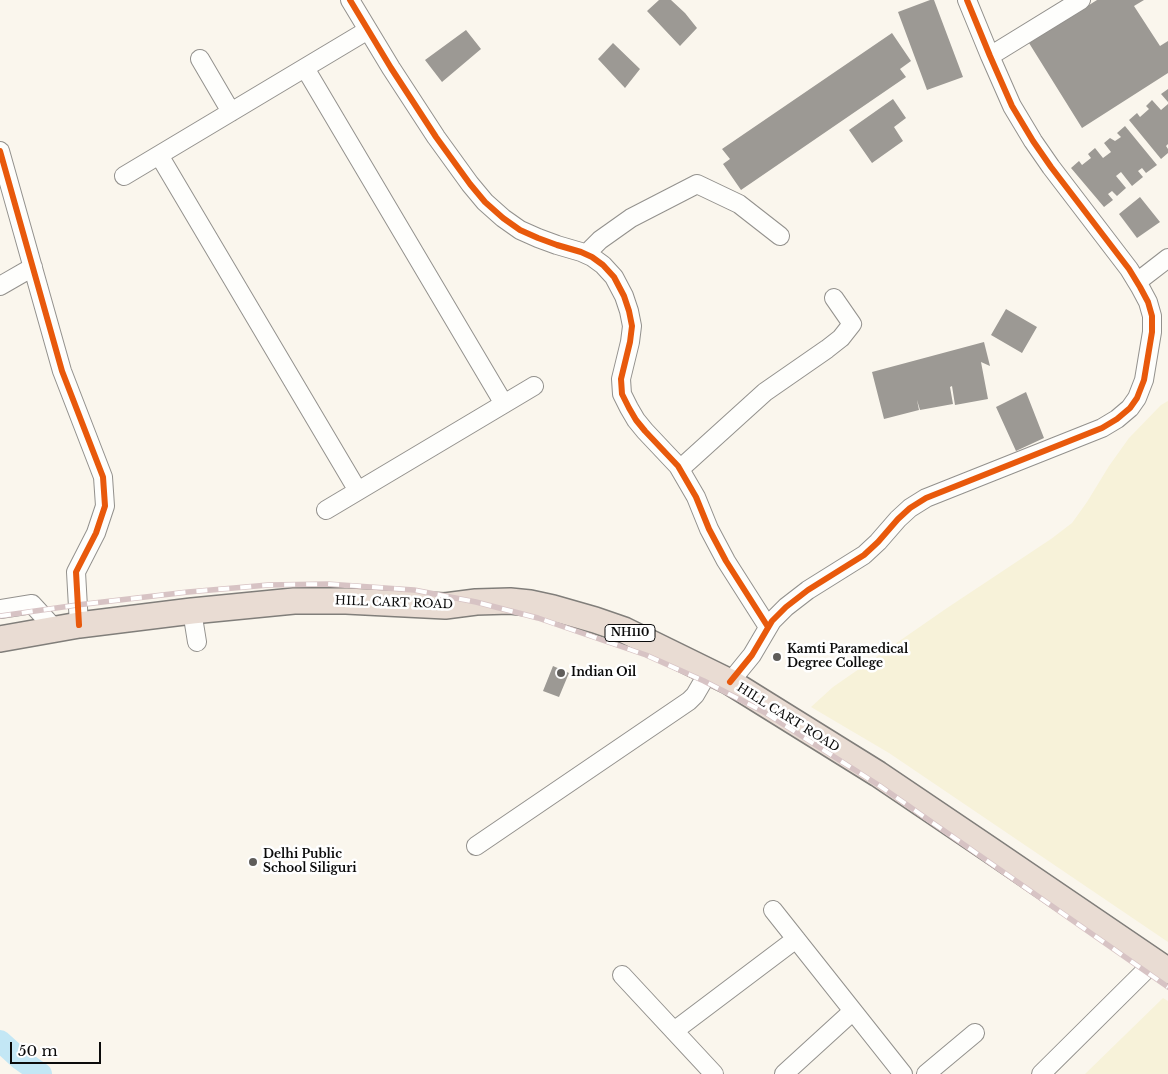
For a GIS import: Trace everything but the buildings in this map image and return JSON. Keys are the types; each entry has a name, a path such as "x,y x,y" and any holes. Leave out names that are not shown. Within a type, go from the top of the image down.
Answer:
{"highway":[{"name":"HILL CART ROAD","path":"0,639 79,625 294,601 346,601 445,606 510,601 595,620 624,630 720,676 878,774 1161,967"}],"street":[{"path":"350,0 436,137 470,184 486,202 503,218 520,230 586,254 603,265 614,277 630,311 632,326 630,342 620,379 622,394 628,408 640,426 680,469 696,497 709,529 726,561 768,627"},
{"path":"476,846 689,701 720,676 752,655 772,621 786,607 808,590 864,555 910,508 926,498 1102,428 1130,408 1137,398 1144,380 1152,332 1152,316 1148,302 1129,270 1051,168 1012,106 967,0"},
{"path":"990,56 1080,0"},
{"path":"124,176 368,30"},
{"path":"200,59 231,112"},
{"path":"304,68 504,404"},
{"path":"0,151 62,371 103,477 105,506 96,532 76,572 79,625"},
{"path":"159,155 358,491"},
{"path":"586,254 600,240 632,218 697,184 739,204 780,236"},
{"path":"1137,282 1168,258"},
{"path":"0,286 33,267"},
{"path":"680,469 765,392 841,338 852,324 834,298"},
{"path":"326,510 534,386"},
{"path":"0,608 32,604 54,629"},
{"path":"192,611 197,642"},
{"path":"773,910 903,1074"},
{"path":"674,1030 796,939"},
{"path":"1041,1074 1161,967"},
{"path":"622,975 714,1074"},
{"path":"784,1074 853,1011"},
{"path":"926,1074 975,1033"}],"shaded area":[{"path":"1168,401 1168,942 889,753 811,707 833,687 1072,523 1129,438 1161,405"},
{"path":"1163,998 1168,1001 1168,1074 1085,1074"}],"waterway":[{"path":"0,1041 41,1074"}],"railway":[{"path":"0,616 188,592 268,585 327,584 414,590 476,602 538,618 646,655 704,681 764,712 880,786 1168,987"}],"cycle path":[{"path":"350,0 436,137 485,202 520,230 592,257 614,277 624,296 632,326 621,379 622,394 636,420 678,466 696,497 709,529 726,561 768,627"},
{"path":"730,682 752,655 772,621 786,607 808,590 864,555 910,508 926,498 1102,428 1130,408 1137,398 1144,380 1152,332 1152,316 1148,302 1129,269 1051,167 1012,106 967,0"},
{"path":"0,151 62,371 103,477 105,506 96,533 76,572 79,625"}],"place":[{"name":"Kamti Paramedical Degree College","path":"777,657"},
{"name":"Indian Oil","path":"561,673"},
{"name":"Delhi Public School Siliguri","path":"253,862"}]}
